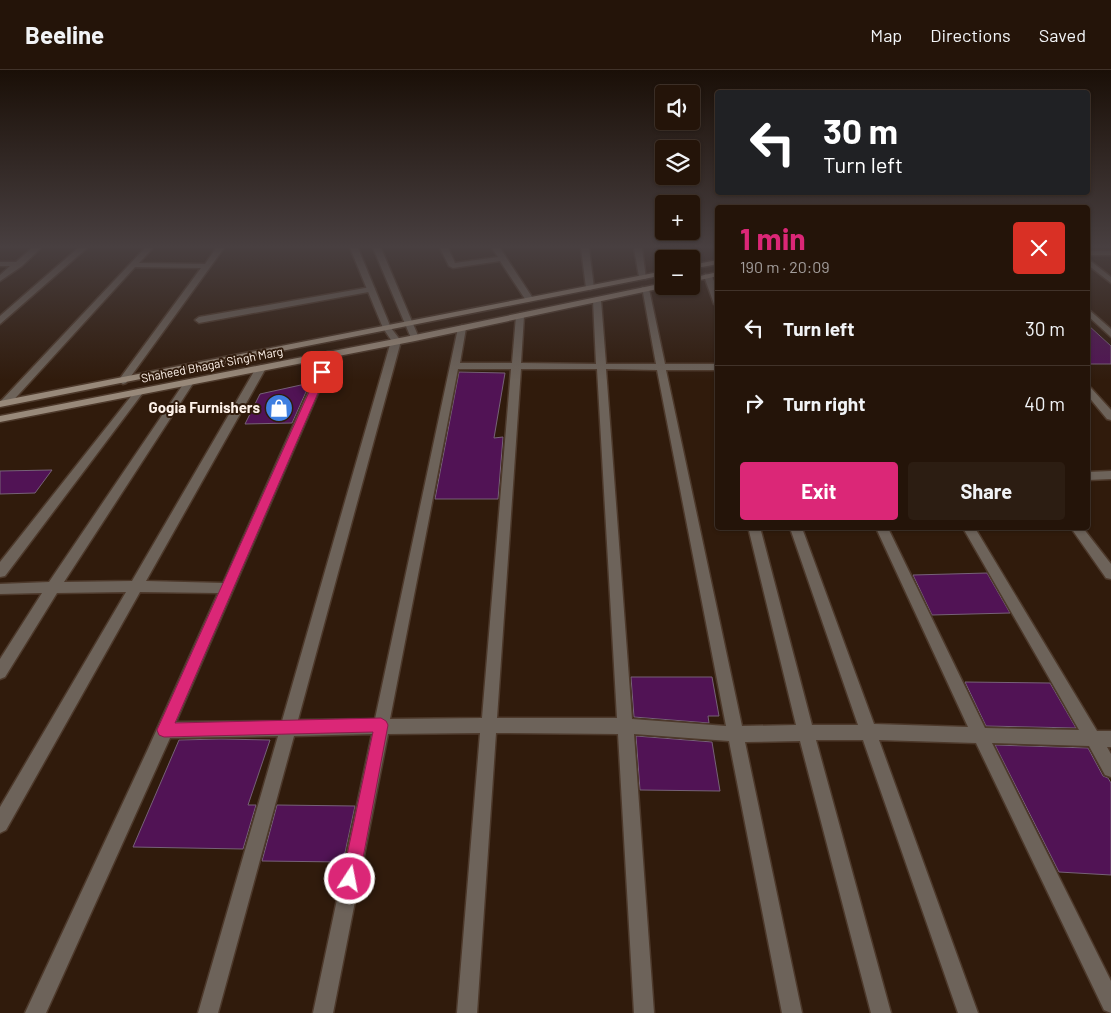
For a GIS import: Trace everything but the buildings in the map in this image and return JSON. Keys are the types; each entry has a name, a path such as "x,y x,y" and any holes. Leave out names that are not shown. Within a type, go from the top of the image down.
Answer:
{"main road":[{"path":"2,403 123,381 530,300 603,292"},
{"name":"Shaheed Bhagat Singh Marg","path":"0,419 520,316 603,292"}],"street":[{"path":"0,321 33,292"},
{"path":"2,403 108,292"},
{"path":"123,381 189,292"},
{"path":"199,320 354,292"},
{"path":"208,1013 396,341 388,328 372,292"},
{"path":"396,292 414,338"},
{"path":"525,292 530,300"},
{"path":"646,292 792,1013"},
{"path":"594,294 602,367 644,1013"},
{"path":"1090,314 1107,327 1111,334"},
{"path":"467,1013 520,316"},
{"path":"1090,327 1107,327"},
{"path":"323,1013 462,328"},
{"path":"35,1013 164,730 330,354"},
{"path":"454,366 715,367"},
{"path":"0,824 134,586 261,368"},
{"path":"0,672 189,382"},
{"path":"0,572 139,392"},
{"path":"1090,392 1111,417"},
{"path":"1090,476 1111,475"},
{"path":"797,530 870,732 968,1013"},
{"path":"883,530 980,735 1111,1002"},
{"path":"970,530 1111,769"},
{"path":"1078,530 1111,574"},
{"path":"755,531 806,733 881,1013"},
{"path":"0,589 134,586 226,588"},
{"path":"164,730 381,725 625,726 736,734 870,732 1111,739"}],"place":[{"name":"Gogia Furnishers","path":"279,408"}],"route":[{"path":"322,372 164,730 381,725 350,879"}]}
